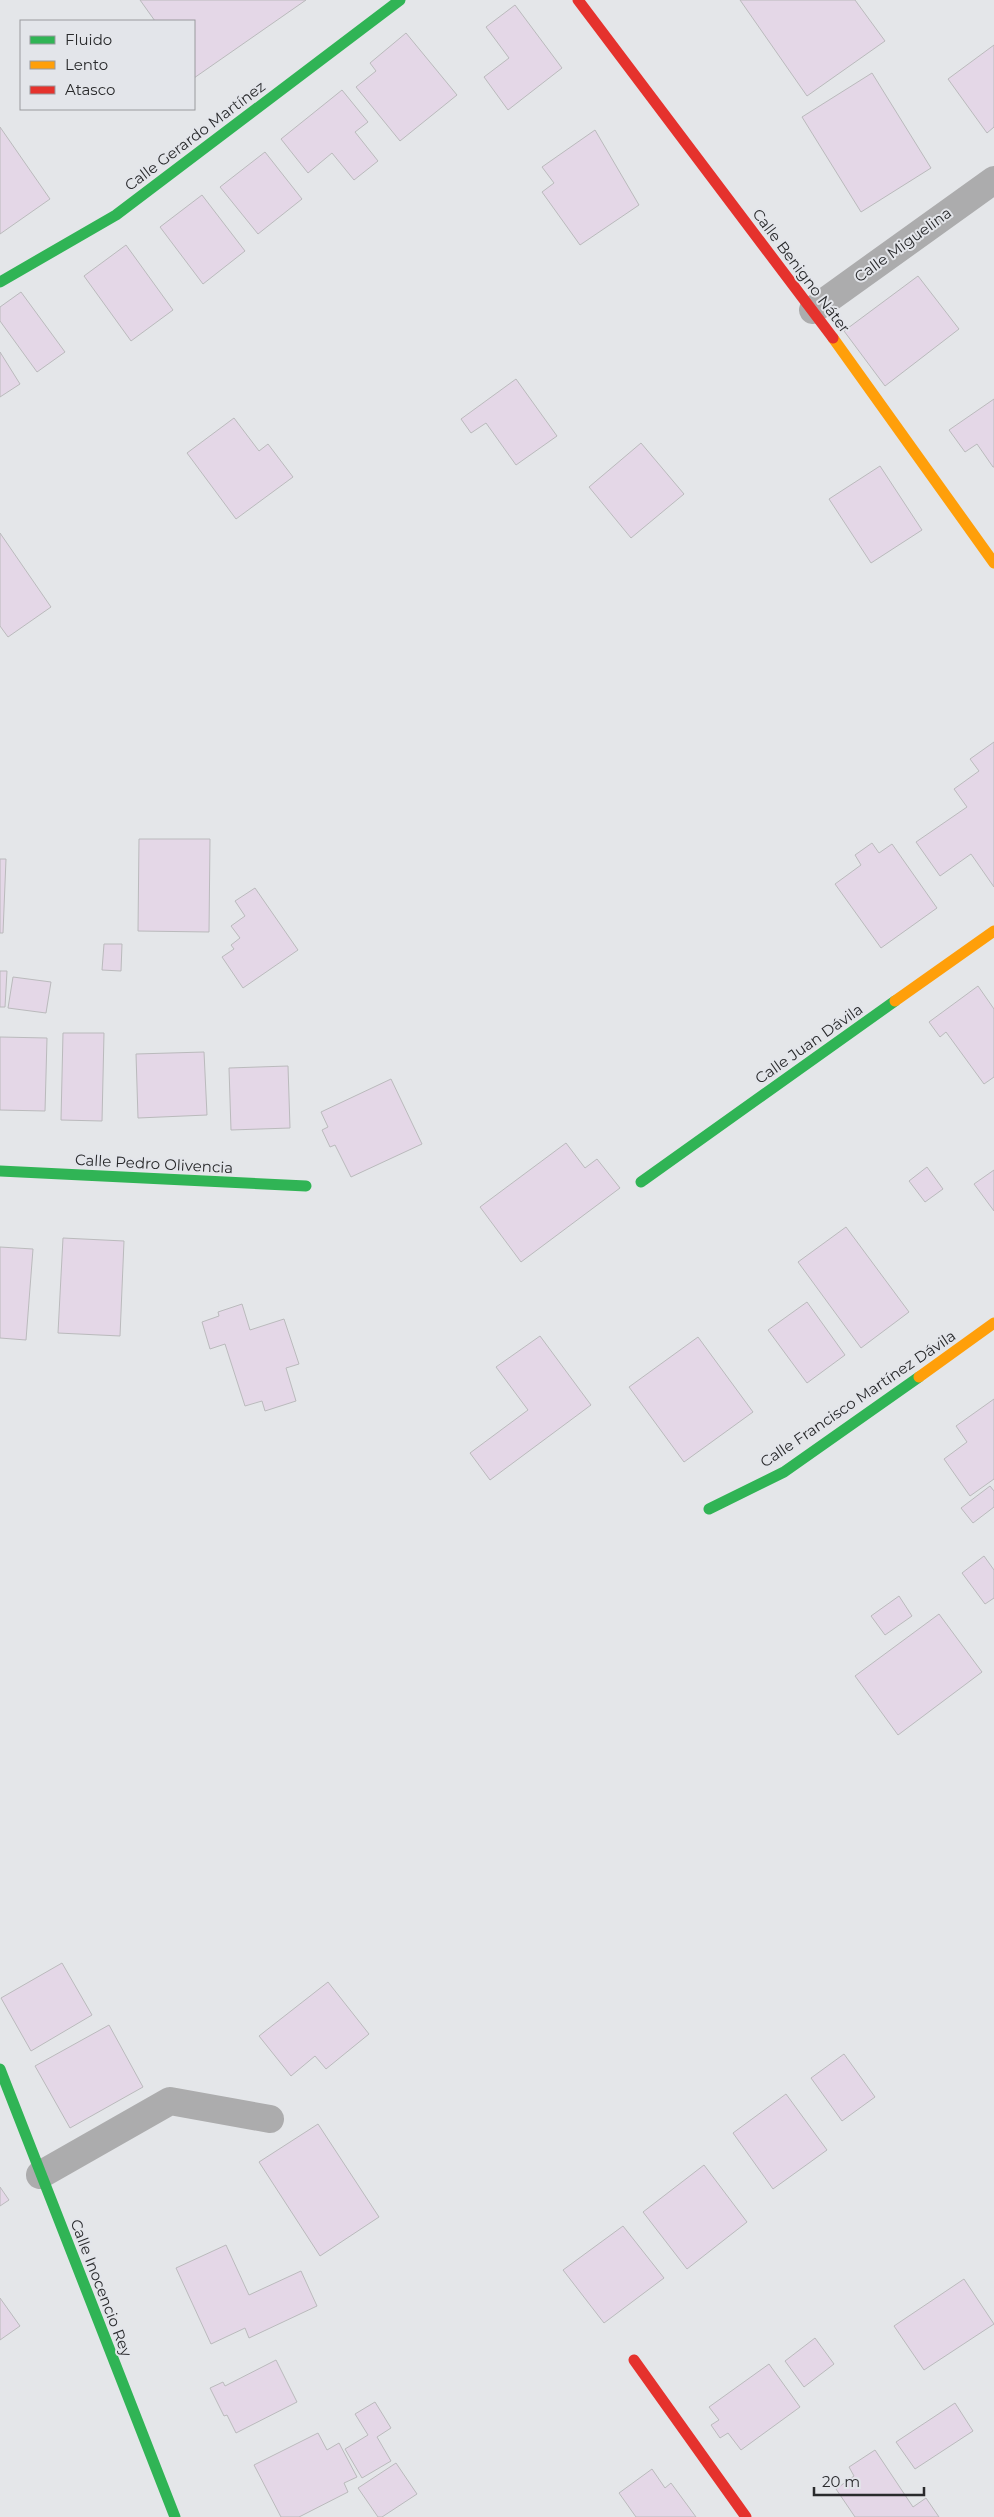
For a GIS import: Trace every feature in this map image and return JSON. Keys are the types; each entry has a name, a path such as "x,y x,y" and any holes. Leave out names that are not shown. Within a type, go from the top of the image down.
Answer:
{"street":[{"name":"Calle Gerardo Martínez","path":"0,282 116,215 400,0"},
{"name":"Calle Benigno Náter","path":"578,0 813,310 993,561"},
{"name":"Calle Miguelina","path":"813,310 994,180"},
{"name":"Calle Juan Dávila","path":"641,1182 994,931"},
{"name":"Calle Pedro Olivencia","path":"0,1172 306,1186"},
{"name":"Calle Francisco Martínez Dávila","path":"709,1509 784,1472 994,1324"},
{"name":"Calle Inocencio Rey","path":"0,2069 175,2517"},
{"path":"40,2174 170,2101 270,2119"},
{"path":"634,2360 746,2517"}],"building":[{"path":"140,0 306,0 195,77 195,20 154,20"},
{"path":"740,0 855,0 885,41 807,96"},
{"path":"515,5 562,68 508,110 484,77 509,58 486,27"},
{"path":"406,33 457,95 400,141 356,87 376,71 370,63"},
{"path":"994,45 994,127 987,133 948,79"},
{"path":"872,73 931,168 861,212 802,117"},
{"path":"342,90 368,122 355,132 378,161 354,180 332,153 308,173 281,139"},
{"path":"0,127 50,199 0,234"},
{"path":"595,130 639,205 580,245 542,192 554,183 542,167"},
{"path":"265,152 302,199 258,234 220,187"},
{"path":"202,195 245,251 203,284 160,227"},
{"path":"126,245 173,310 131,341 84,276"},
{"path":"918,276 959,329 885,386 844,331"},
{"path":"21,292 65,352 37,372 0,321 0,307"},
{"path":"0,352 20,384 0,397"},
{"path":"516,379 557,436 516,465 486,423 471,433 461,419"},
{"path":"994,399 993,467 977,444 965,452 949,430"},
{"path":"234,418 259,451 268,444 293,477 236,519 187,453"},
{"path":"641,443 684,494 631,538 589,487"},
{"path":"880,466 922,530 871,563 829,499"},
{"path":"0,533 51,607 8,637 0,626"},
{"path":"994,742 994,887 971,854 940,876 916,842 967,807 954,789 979,771 970,759"},
{"path":"139,839 210,839 209,932 138,931"},
{"path":"872,843 879,853 892,844 937,908 881,948 835,884 861,865 855,855"},
{"path":"0,859 6,859 3,933 0,933"},
{"path":"255,888 298,950 243,988 222,957 234,949 231,945 240,938 231,926 245,916 235,901"},
{"path":"104,944 122,944 121,971 102,970"},
{"path":"0,971 7,971 5,1007 0,1007"},
{"path":"13,977 51,982 46,1013 8,1008"},
{"path":"978,986 994,1009 994,1077 984,1084 946,1032 940,1037 929,1022"},
{"path":"63,1033 104,1033 102,1121 61,1120"},
{"path":"0,1037 47,1038 45,1111 0,1110"},
{"path":"204,1052 207,1115 138,1118 136,1054"},
{"path":"288,1066 290,1128 231,1130 229,1068"},
{"path":"391,1079 422,1144 351,1177 335,1145 330,1147 322,1130 328,1127 321,1112"},
{"path":"566,1143 585,1168 597,1159 620,1188 521,1262 480,1207"},
{"path":"927,1167 943,1189 925,1202 909,1181"},
{"path":"994,1170 994,1211 974,1184"},
{"path":"846,1227 909,1312 861,1348 798,1262"},
{"path":"63,1238 124,1241 120,1336 58,1333"},
{"path":"0,1247 33,1249 26,1340 0,1338"},
{"path":"807,1302 845,1355 807,1383 768,1330"},
{"path":"242,1304 250,1330 284,1319 299,1364 286,1368 296,1401 265,1411 262,1401 245,1406 225,1344 210,1349 202,1322 219,1316 218,1312"},
{"path":"540,1336 591,1405 490,1480 470,1453 528,1410 496,1367"},
{"path":"698,1337 753,1412 684,1462 629,1387"},
{"path":"994,1399 994,1479 970,1496 944,1459 967,1442 956,1426"},
{"path":"990,1486 994,1491 994,1507 973,1523 961,1508"},
{"path":"984,1556 994,1570 994,1598 985,1604 962,1573"},
{"path":"899,1596 912,1616 885,1635 871,1616"},
{"path":"939,1614 982,1672 898,1735 855,1676"},
{"path":"62,1963 92,2015 31,2051 1,1998"},
{"path":"328,1982 369,2034 326,2069 315,2056 291,2076 259,2036"},
{"path":"109,2025 143,2087 70,2128 35,2066"},
{"path":"844,2054 875,2097 842,2121 811,2078"},
{"path":"786,2094 827,2150 773,2189 733,2133"},
{"path":"318,2124 379,2217 320,2256 259,2162"},
{"path":"704,2165 747,2222 687,2269 643,2212"},
{"path":"0,2187 9,2200 0,2206"},
{"path":"623,2226 664,2278 604,2323 563,2270"},
{"path":"226,2245 249,2295 301,2271 317,2306 249,2338 245,2328 211,2344 176,2268"},
{"path":"964,2279 994,2324 924,2370 894,2326"},
{"path":"0,2298 20,2326 0,2340"},
{"path":"815,2338 834,2364 804,2387 785,2361"},
{"path":"276,2360 297,2402 236,2433 227,2415 224,2416 210,2388 223,2382 225,2386"},
{"path":"769,2364 800,2407 741,2450 728,2433 720,2438 711,2425 719,2420 709,2407"},
{"path":"375,2402 391,2428 377,2437 391,2461 362,2478 345,2449 368,2435 355,2414"},
{"path":"955,2403 973,2431 915,2469 896,2442"},
{"path":"318,2433 327,2450 339,2443 357,2477 344,2483 348,2492 299,2517 281,2517 254,2465"},
{"path":"875,2450 913,2507 926,2498 939,2517 855,2517 836,2489 854,2476 849,2467"},
{"path":"396,2463 417,2494 382,2517 378,2517 358,2488"},
{"path":"652,2469 665,2488 671,2483 696,2517 636,2517 619,2493"}],"traffic: fast":[{"path":"0,282 116,215 400,0"},
{"path":"641,1182 895,1001"},
{"path":"0,1171 306,1186"},
{"path":"709,1509 784,1472 919,1377"},
{"path":"0,2069 175,2517"}],"traffic: slow":[{"path":"833,338 994,563"},
{"path":"895,1001 994,931"},
{"path":"919,1377 994,1323"}],"traffic: jam":[{"path":"578,0 833,338"},
{"path":"634,2360 746,2517"}]}
